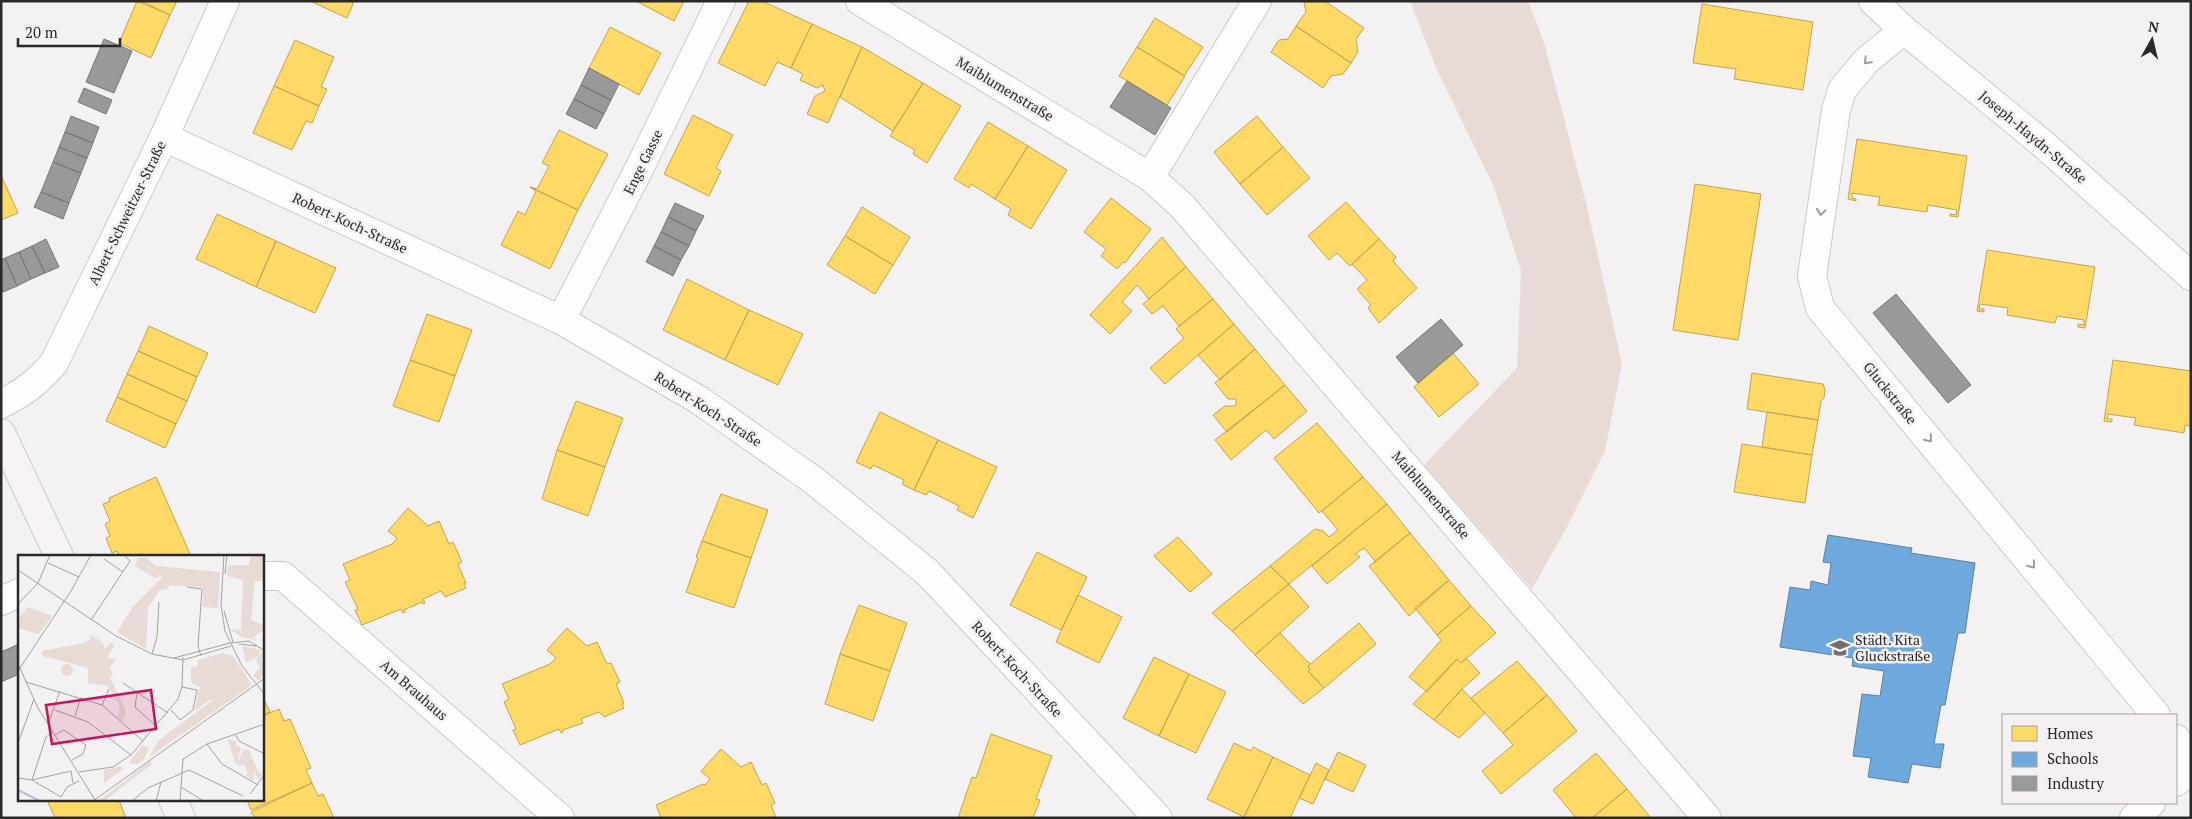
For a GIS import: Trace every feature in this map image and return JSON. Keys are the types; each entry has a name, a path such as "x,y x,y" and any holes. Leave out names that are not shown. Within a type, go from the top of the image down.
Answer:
{"street":[{"name":"Albert-Schweitzer-Straße","path":"1,404 21,394 40,380 54,363 164,138 225,1"},
{"name":"Enge Gasse","path":"561,320 640,166 721,1"},
{"name":"Maiblumenstraße","path":"860,1 1150,177 1183,207 1707,818"},
{"path":"1150,177 1257,1"},
{"name":"Joseph-Haydn-Straße","path":"1873,1 1904,30 2043,144 2191,276"},
{"name":"Gluckstraße","path":"1904,30 1866,61 1842,90 1836,110 1812,276 1820,308 2155,714"},
{"name":"Robert-Koch-Straße","path":"164,138 561,320 699,400 813,480 927,572 1158,818"},
{"path":"1,432 58,555"},
{"name":"Am Brauhaus","path":"264,576 283,576 560,818"},
{"path":"1,601 18,594"},
{"path":"2177,741 2191,758"},
{"path":"2177,781 2191,769"},
{"path":"174,802 181,818"},
{"path":"2134,818 2150,804"}],"shaded area":[{"path":"1410,1 1528,1 1544,42 1587,207 1622,364 1605,451 1567,527 1532,589 1424,465 1517,368 1521,271 1494,187 1437,70"}],"building: Homes":[{"path":"137,1 170,15 151,58 119,43"},
{"path":"141,1 177,1 170,15"},
{"path":"310,1 353,1 353,4 347,18"},
{"path":"636,1 684,1 674,21"},
{"path":"749,1 762,1 812,24 791,68 777,62 765,86 718,63"},
{"path":"1306,1 1325,1 1364,28 1356,39 1358,52 1351,63 1296,26 1306,12 1304,3"},
{"path":"1702,4 1813,22 1803,90 1734,79 1736,69 1693,63"},
{"path":"1155,18 1203,47 1184,76 1137,47"},
{"path":"812,24 862,47 828,123 807,114 815,96 825,91 823,85 817,88 800,80 803,74 791,68"},
{"path":"1296,26 1351,63 1343,74 1331,76 1323,88 1271,52 1279,40 1288,39"},
{"path":"610,27 661,53 639,95 589,68"},
{"path":"295,40 334,57 321,87 327,89 319,106 274,86"},
{"path":"862,47 923,83 893,131 840,97"},
{"path":"1137,47 1185,76 1167,105 1119,76"},
{"path":"923,83 961,106 927,163 913,154 915,150 890,136"},
{"path":"274,86 319,106 312,123 306,121 292,150 253,133"},
{"path":"693,115 733,135 716,168 721,171 709,196 664,174"},
{"path":"1257,116 1283,147 1240,184 1214,152"},
{"path":"988,122 1028,146 995,199 971,184 969,188 954,179"},
{"path":"559,130 608,154 578,210 530,187 537,189 549,166 542,163"},
{"path":"1857,139 1967,156 1958,217 1950,216 1950,214 1956,215 1957,210 1928,205 1927,212 1878,205 1880,197 1852,193 1852,198 1856,199 1856,201 1848,199"},
{"path":"1028,146 1067,170 1031,229 1008,215 1011,209 995,199"},
{"path":"1283,147 1310,178 1267,215 1240,184"},
{"path":"1,175 18,213 1,220"},
{"path":"1695,184 1761,194 1738,340 1673,330"},
{"path":"530,187 578,210 550,269 501,245 518,211 525,215 536,191"},
{"path":"1111,198 1151,229 1125,263 1123,262 1117,269 1101,256 1106,249 1084,232"},
{"path":"1346,202 1379,239 1350,266 1337,253 1329,260 1308,236"},
{"path":"862,207 910,237 893,265 845,236"},
{"path":"217,214 276,241 256,287 196,259"},
{"path":"845,236 893,265 875,294 827,265"},
{"path":"1162,237 1186,267 1149,299 1137,285 1122,302 1132,311 1110,334 1090,315"},
{"path":"1379,239 1396,257 1393,261 1417,288 1379,323 1368,308 1371,305 1357,289 1367,280 1352,264"},
{"path":"276,241 336,268 315,313 256,287"},
{"path":"1987,250 2095,267 2085,328 2078,327 2078,324 2084,325 2084,320 2057,316 2055,323 2007,315 2008,308 1980,304 1979,309 1984,309 1984,312 1977,311"},
{"path":"1186,267 1213,299 1179,326 1163,306 1152,314 1143,304"},
{"path":"687,279 749,310 725,360 663,330"},
{"path":"1213,299 1234,324 1165,384 1150,368 1184,338 1176,329"},
{"path":"749,310 803,334 778,385 725,360"},
{"path":"427,314 472,330 455,376 410,360"},
{"path":"1234,324 1255,349 1220,380 1198,355"},
{"path":"149,326 208,353 197,377 138,351"},
{"path":"1255,349 1285,385 1227,432 1213,415 1225,406 1236,406 1236,399 1228,399 1215,383"},
{"path":"138,351 197,377 187,401 127,374"},
{"path":"1453,353 1479,384 1439,417 1414,387"},
{"path":"410,360 455,376 439,422 393,406"},
{"path":"2113,360 2191,371 2191,426 2185,425 2184,433 2134,425 2136,418 2108,414 2107,419 2112,419 2112,422 2104,421"},
{"path":"1752,373 1823,384 1825,390 1824,398 1821,401 1818,420 1747,409"},
{"path":"127,374 187,401 176,424 117,397"},
{"path":"1285,385 1307,411 1274,439 1266,430 1231,460 1215,440"},
{"path":"117,397 176,424 165,448 106,421"},
{"path":"576,401 623,418 605,467 557,450"},
{"path":"880,412 938,440 914,490 902,484 904,480 873,465 871,469 856,462"},
{"path":"1767,412 1818,420 1812,455 1762,447"},
{"path":"1317,423 1363,477 1319,513 1274,458"},
{"path":"938,440 997,467 973,518 957,510 959,506 929,491 926,495 914,490"},
{"path":"1742,444 1812,455 1805,503 1734,492"},
{"path":"557,450 605,467 588,516 542,499"},
{"path":"156,477 191,555 119,555 117,551 112,553 106,538 110,536 105,524 110,521 103,504 110,501 109,498"},
{"path":"1363,477 1387,504 1289,584 1270,566 1315,529 1323,531 1329,537 1338,530 1322,511"},
{"path":"721,494 768,510 751,558 702,541"},
{"path":"1387,504 1410,533 1374,563 1375,561 1364,548 1355,554 1360,557 1327,584 1312,566"},
{"path":"408,508 428,526 439,521 449,544 453,542 462,562 458,564 466,583 464,583 466,588 445,597 441,591 423,599 425,603 423,604 422,602 404,610 405,612 403,613 401,609 362,625 355,610 358,609 345,582 350,580 343,564 392,544 397,538 388,531"},
{"path":"1410,533 1449,580 1409,616 1369,566"},
{"path":"1178,537 1212,574 1190,592 1154,556"},
{"path":"702,541 751,558 734,608 686,592"},
{"path":"1037,552 1087,577 1061,630 1010,605"},
{"path":"1270,566 1289,584 1232,631 1212,613"},
{"path":"1449,580 1471,606 1437,635 1415,608"},
{"path":"1289,584 1309,607 1255,655 1232,631"},
{"path":"1078,595 1122,617 1099,663 1056,642"},
{"path":"859,605 907,623 890,671 840,654"},
{"path":"1471,606 1496,633 1461,663 1457,659 1427,692 1409,677 1441,640 1437,635"},
{"path":"1359,623 1376,644 1324,688 1308,671 1310,669 1308,666"},
{"path":"567,628 587,646 597,642 607,664 611,663 620,682 616,684 624,703 622,704 624,708 604,717 599,712 581,719 583,723 563,730 561,733 559,729 520,745 513,730 516,729 504,702 509,699 502,684 550,664 556,658 547,650"},
{"path":"1280,633 1310,664 1308,671 1324,688 1303,704 1255,655"},
{"path":"840,654 890,671 873,721 825,704"},
{"path":"1154,657 1189,674 1159,736 1123,718"},
{"path":"1466,658 1480,673 1462,689 1434,720 1413,704 1457,659 1461,663"},
{"path":"1517,661 1547,695 1503,733 1471,698"},
{"path":"1189,674 1226,692 1196,753 1159,736"},
{"path":"1462,689 1485,713 1459,738 1434,720"},
{"path":"1547,695 1577,731 1501,794 1482,771 1513,745 1503,733"},
{"path":"264,699 270,712 264,715"},
{"path":"279,709 284,721 290,719 311,768 306,770 312,783 251,810 248,802 264,802 264,715"},
{"path":"991,734 1052,756 1036,799 1040,800 1033,818 958,818 972,777 976,778"},
{"path":"1234,743 1251,751 1253,747 1273,757 1244,817 1207,799"},
{"path":"721,749 741,767 751,762 762,785 766,783 775,803 771,805 776,818 661,818 656,805 703,784 705,785 710,779 701,771"},
{"path":"1338,752 1366,765 1353,792 1325,779"},
{"path":"1596,753 1627,789 1592,818 1576,818 1553,790"},
{"path":"1273,757 1310,775 1290,818 1244,817"},
{"path":"1316,763 1329,770 1313,804 1299,798"},
{"path":"312,783 318,796 323,794 334,818 255,818 251,812"},
{"path":"1627,789 1651,818 1592,818"},
{"path":"48,802 120,802 126,818 55,818"}],"building: Schools":[{"path":"1828,535 1912,548 1911,553 1975,563 1965,633 1958,633 1945,705 1941,705 1934,744 1944,744 1940,768 1912,764 1908,783 1868,777 1871,758 1853,756 1862,694 1880,696 1884,671 1852,666 1853,658 1780,647 1790,587 1810,590 1811,581 1828,585 1831,563 1823,562"}],"building: Industry":[{"path":"104,39 132,51 114,93 86,82"},
{"path":"589,68 619,84 611,100 581,85"},
{"path":"1127,81 1171,108 1155,135 1110,107"},
{"path":"581,85 611,100 604,114 574,99"},
{"path":"84,88 112,100 106,114 78,102"},
{"path":"574,99 604,114 596,129 566,114"},
{"path":"71,116 99,127 93,143 65,132"},
{"path":"65,132 93,143 87,158 59,147"},
{"path":"59,147 87,158 81,173 53,162"},
{"path":"53,162 81,173 69,203 41,192"},
{"path":"41,192 69,203 63,219 34,207"},
{"path":"675,203 704,216 696,231 668,217"},
{"path":"668,217 696,231 689,246 661,232"},
{"path":"661,232 689,246 681,260 654,246"},
{"path":"46,239 59,267 45,273 32,246"},
{"path":"32,246 45,273 31,279 19,252"},
{"path":"654,246 681,260 673,276 646,262"},
{"path":"19,252 31,279 17,286 5,258"},
{"path":"5,258 17,286 3,292 1,287 1,260"},
{"path":"1896,294 1971,385 1948,403 1873,313"},
{"path":"1441,319 1463,345 1418,383 1396,357"},
{"path":"18,644 18,674 1,682 1,652"}],"place":[{"name":"Städt. Kita Gluckstraße","path":"1840,648"}]}
